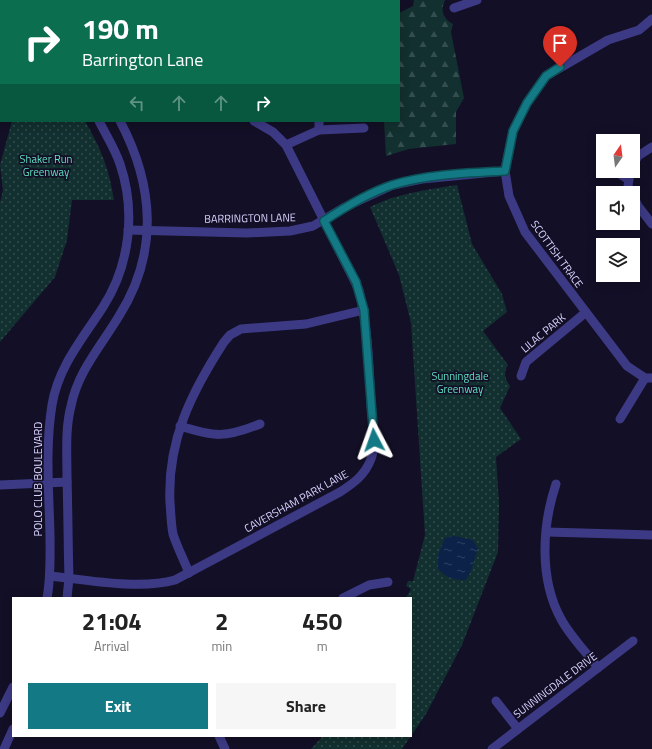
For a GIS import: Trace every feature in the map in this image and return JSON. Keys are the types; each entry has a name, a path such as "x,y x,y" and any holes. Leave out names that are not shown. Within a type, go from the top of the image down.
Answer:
{"street":[{"path":"454,8 477,0"},
{"name":"SCOTTISH TRACE","path":"648,378 627,366 585,314 524,232 509,196 505,171 513,131 527,103 546,76 608,40 639,30 652,19"},
{"name":"POLO CLUB BOULEVARD","path":"47,597 50,576 48,426 56,387 68,358 103,307 117,280 128,230 125,184 114,150 100,122"},
{"path":"67,597 69,578 67,434 70,406 76,386 85,367 119,317 135,287 142,260 147,230 146,190 138,158 120,122"},
{"name":"CAVERSHAM PARK LANE","path":"50,576 134,584 168,582 189,573 340,492 353,484 365,472 371,459 374,440 364,310 356,282 286,145 273,132 256,122"},
{"path":"286,145 319,125 364,128"},
{"path":"640,155 652,147"},
{"name":"BARRINGTON LANE","path":"128,230 247,233 305,229 324,221 349,205 393,185 422,179 505,171"},
{"path":"640,209 652,224"},
{"path":"189,573 173,534 171,521 171,474 180,426 192,396 206,370 224,342 234,332 252,327 306,324 364,310"},
{"name":"LILAC PARK","path":"521,376 526,362 585,314"},
{"path":"620,419 648,378"},
{"path":"180,426 207,434 225,435 260,424"},
{"path":"0,485 67,482"},
{"path":"556,484 549,505 547,532 546,568 550,596 562,621 598,668"},
{"path":"547,532 652,535"},
{"path":"345,597 369,585 388,582"},
{"name":"SUNNINGDALE DRIVE","path":"492,749 633,640"},
{"path":"0,713 12,689"},
{"path":"496,701 518,729"},
{"path":"4,749 12,731"},
{"path":"219,737 225,749"}],"green space":[{"path":"414,0 445,0 443,4 443,14 447,20 453,24 451,32 464,98 456,112 456,144 409,149 386,156 384,122 400,122 400,12 413,6"},
{"name":"Shaker Run Greenway","path":"12,122 86,122 104,159 110,178 114,200 72,200 67,240 55,277 0,342 0,203 3,190 0,165"},
{"name":"Sunningdale Greenway","path":"457,185 472,244 502,294 507,312 483,331 508,365 505,376 510,386 500,408 521,439 496,457 499,503 498,552 462,645 426,714 412,735 412,597 407,597 411,589 406,586 408,581 413,581 425,535 411,323 399,275 370,207 391,198 423,190"},
{"path":"322,737 410,737 402,749 311,749"}],"water":[{"path":"454,536 473,540 478,549 470,573 466,580 450,578 438,569 438,555 445,538"}],"route":[{"path":"374,440 364,310 356,282 324,221 343,208 362,198 393,185 422,179 505,171 513,131 527,103 546,76 560,67"}]}
